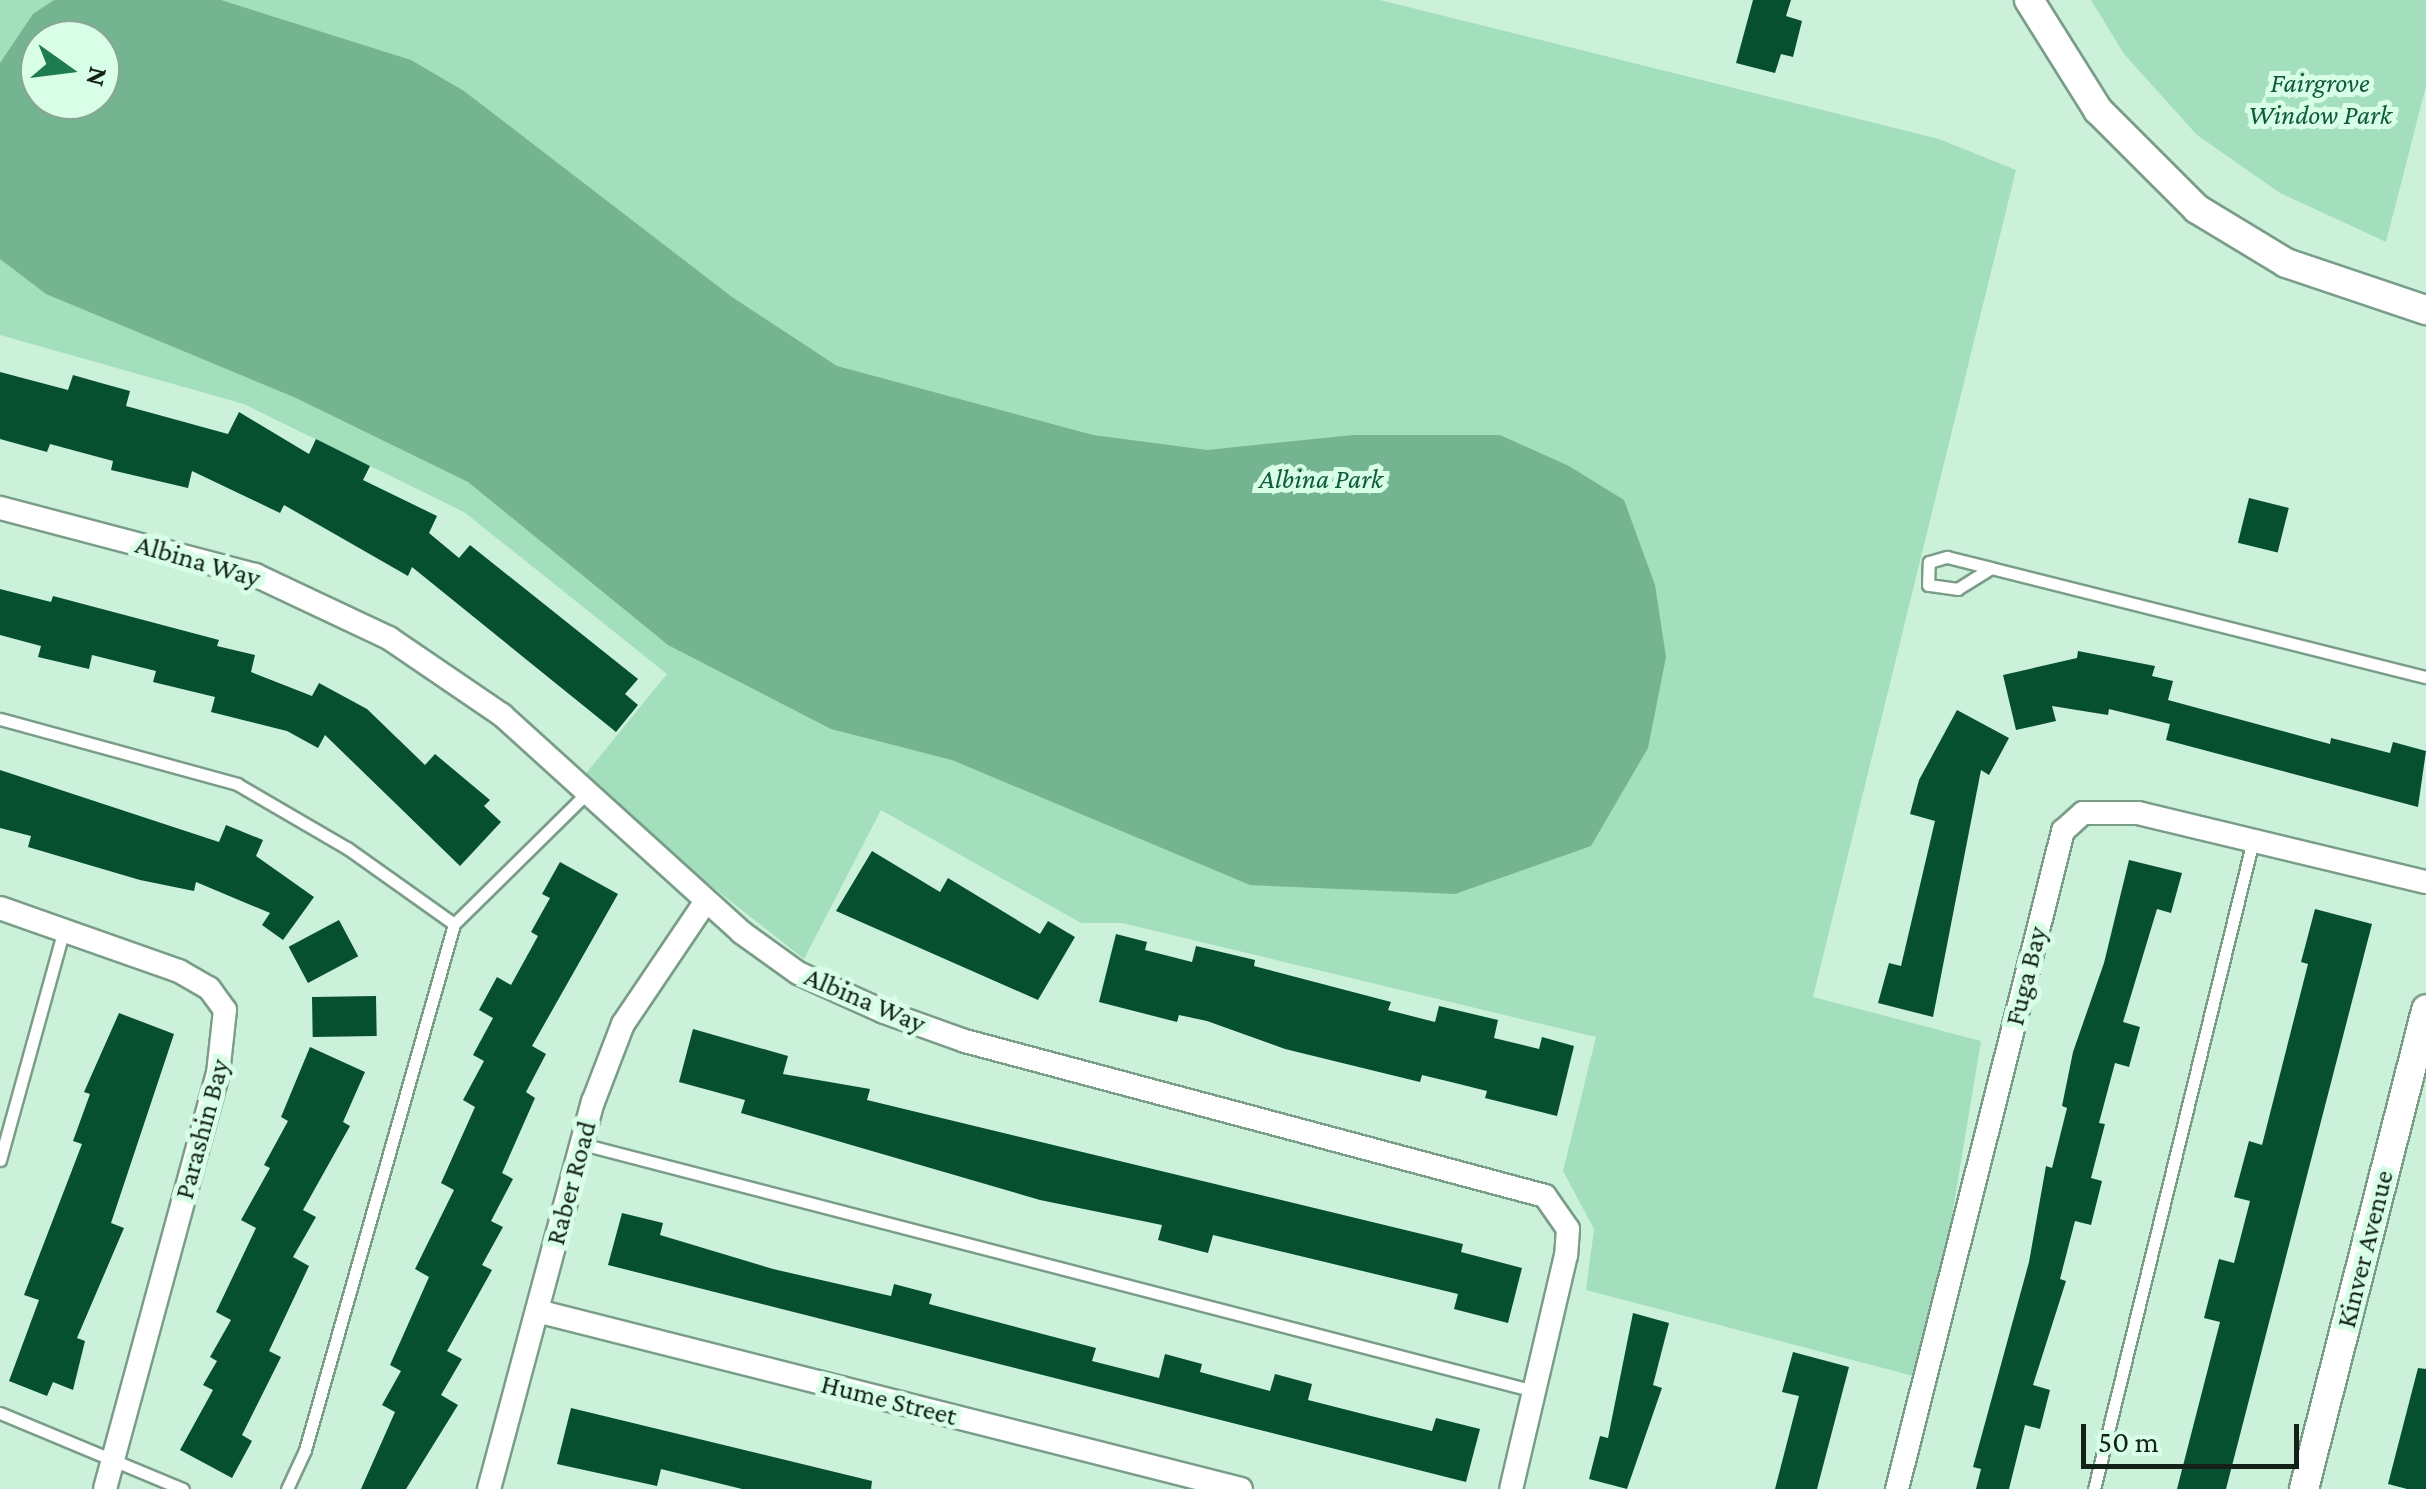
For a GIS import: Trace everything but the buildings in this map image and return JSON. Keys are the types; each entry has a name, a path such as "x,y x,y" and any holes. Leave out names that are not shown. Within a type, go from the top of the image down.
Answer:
{"street":[{"path":"2028,0 2098,110 2198,209 2286,263 2426,310"},
{"name":"Albina Way","path":"0,508 256,575 318,599 389,638 502,715 706,902 798,973 965,1041 1545,1196 1568,1229 1510,1489"},
{"name":"Fuga Bay","path":"1897,1489 2063,831 2083,813 2104,809 2426,882"},
{"name":"Raber Road","path":"490,1489 582,1144 623,1024 706,902"},
{"name":"Parashin Bay","path":"0,908 179,971 210,988 225,1010 222,1055 105,1489"},
{"name":"Kinver Avenue","path":"2304,1489 2426,1008"},
{"name":"Hume Street","path":"537,1311 1241,1489"}],"lane":[{"path":"1991,568 1958,589 1928,585 1929,562 1947,558 1991,568 2426,678"},
{"path":"0,719 237,784 347,848 454,924"},
{"path":"287,1489 305,1450 454,924 589,791"},
{"path":"2094,1489 2253,840"},
{"path":"0,1160 64,930"},
{"path":"582,1144 1534,1391"},
{"path":"0,1413 114,1456 183,1489"}],"green space":[{"name":"Albina Park","path":"0,0 1380,0 1939,139 2016,170 1813,997 1981,1041 1925,1379 1586,1290 1594,1229 1563,1171 1596,1037 1122,923 1081,923 881,810 804,959 579,782 667,674 464,512 244,404 0,335"},
{"name":"Fairgrove Window Park","path":"2091,0 2426,0 2426,86 2386,242 2280,193 2197,135 2124,54"}],"shaded area":[{"path":"54,0 221,0 411,60 464,91 732,297 837,366 1093,435 1207,450 1353,435 1500,435 1569,466 1624,500 1655,585 1666,657 1648,748 1591,846 1455,894 1250,885 952,760 831,729 668,645 468,482 296,398 46,294 0,259 0,63 20,33 20,120 120,120 120,20 29,20"}]}
